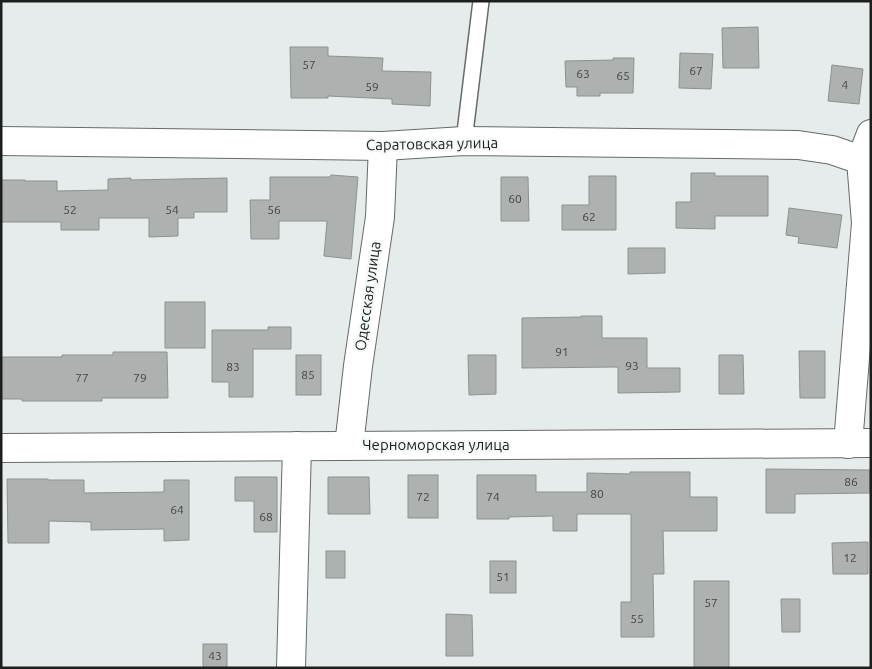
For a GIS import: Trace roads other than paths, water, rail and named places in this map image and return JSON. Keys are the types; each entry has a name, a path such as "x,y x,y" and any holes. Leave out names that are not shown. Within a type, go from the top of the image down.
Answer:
{"street":[{"path":"860,443 866,223 861,160 871,134"},
{"name":"Саратовская улица","path":"1,142 383,146 464,141 798,145 832,150 861,160"},
{"name":"Одесская улица","path":"349,446 358,366 380,217 383,146"},
{"name":"Черноморская улица","path":"1,448 860,443"},
{"path":"291,668 297,446"}],"lane":[{"path":"464,141 481,1"}]}
